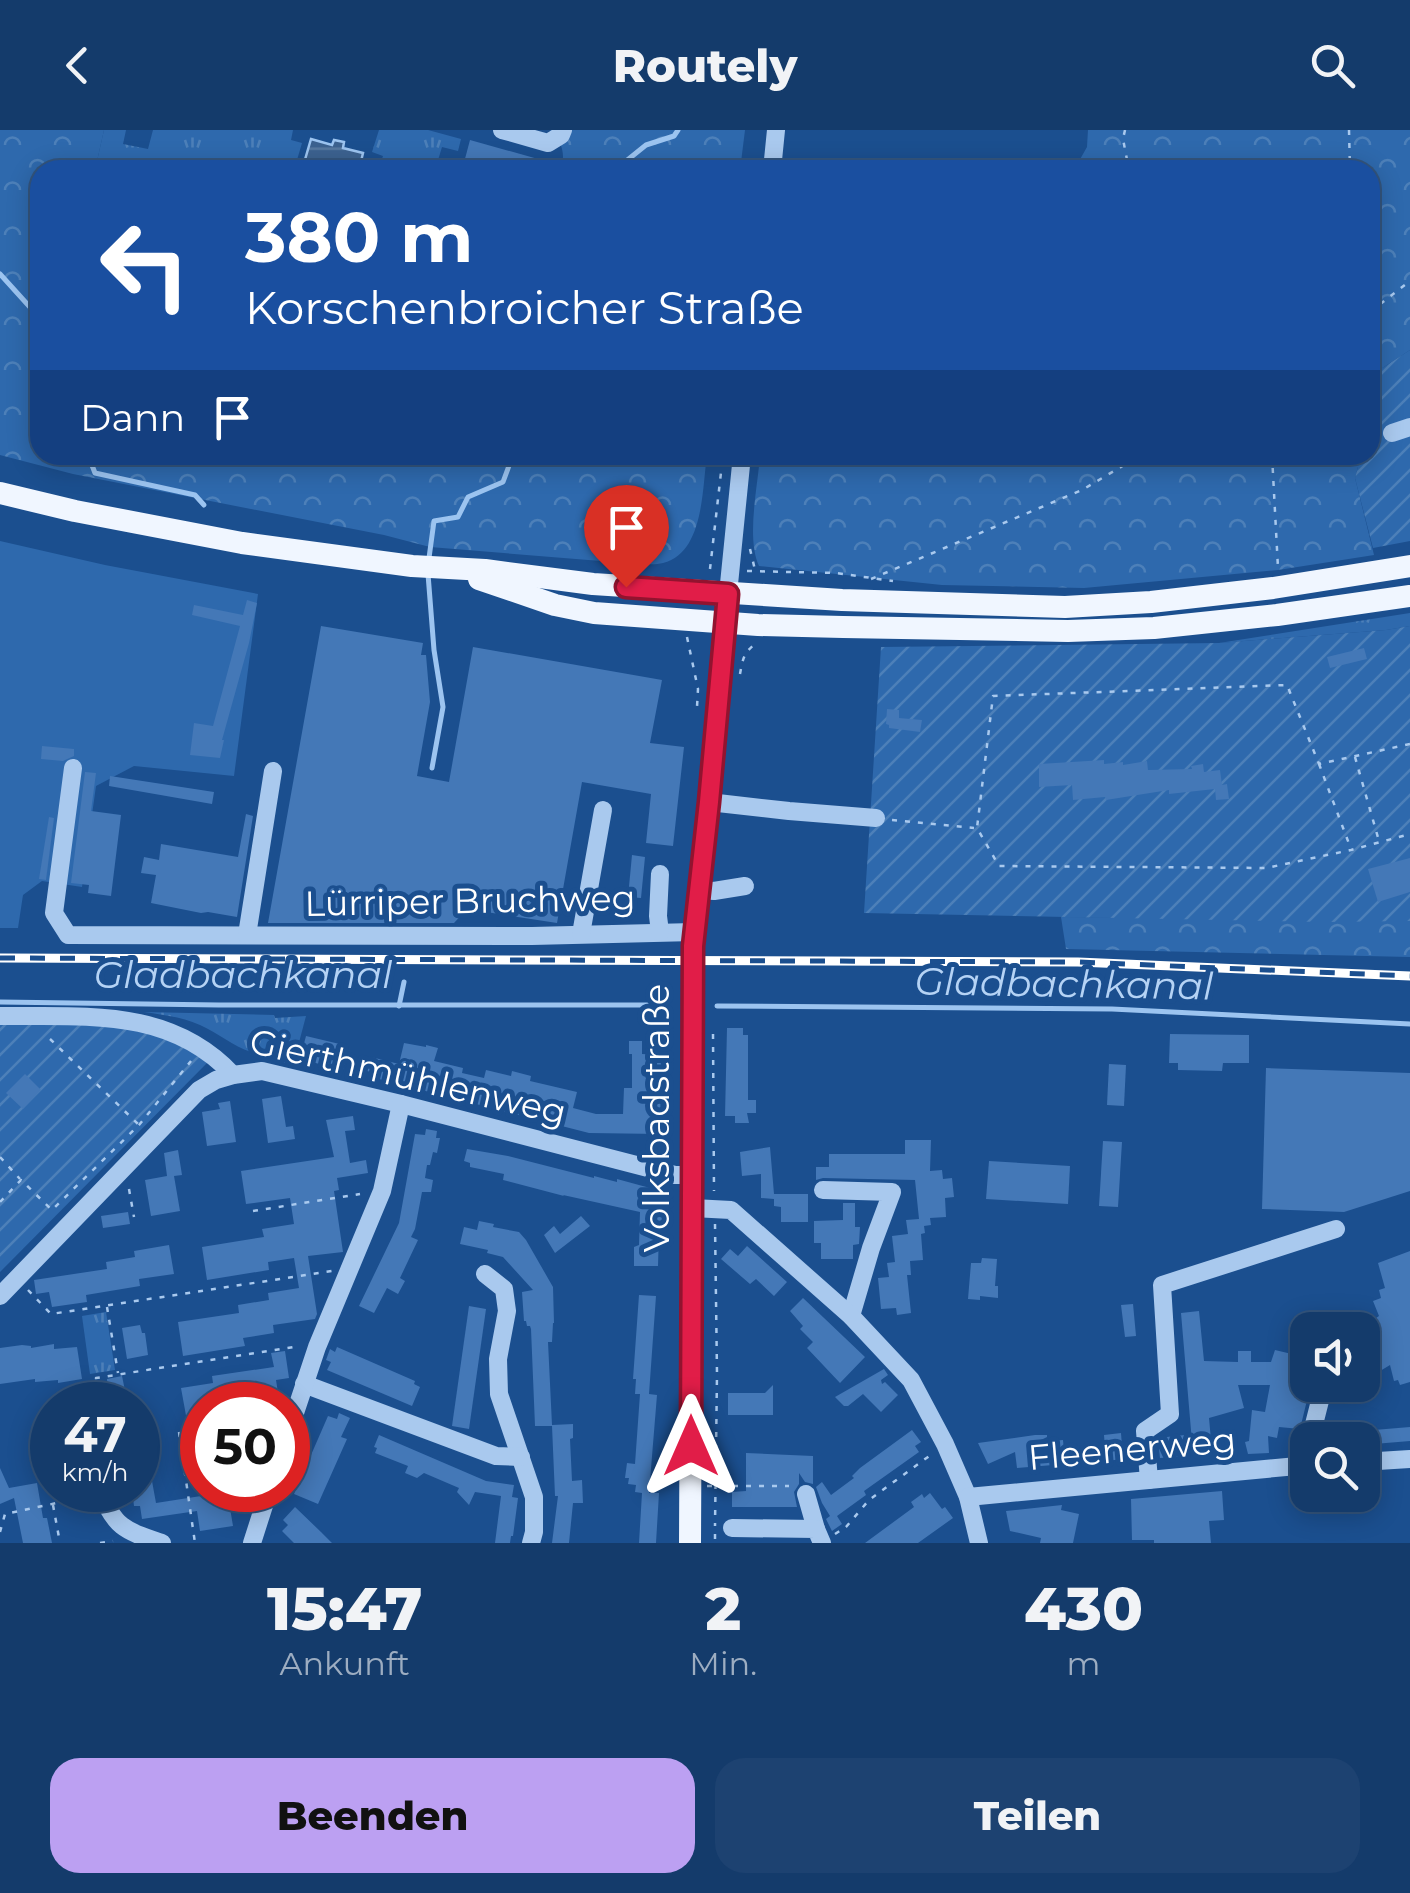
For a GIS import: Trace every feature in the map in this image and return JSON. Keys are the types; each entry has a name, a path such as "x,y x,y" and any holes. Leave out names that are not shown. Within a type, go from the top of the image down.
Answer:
{"main road":[{"path":"0,494 242,543 412,566 484,570 593,584 842,600 1065,607 1272,588 1410,566"},
{"path":"442,569 594,613 860,628 1068,632 1154,628 1278,616 1410,596"},
{"name":"Volksbadstraße","path":"690,1543 703,1209 693,1175 694,932 728,594"}],"street":[{"path":"502,130 548,143 562,135 563,130"},
{"path":"773,160 776,130"},
{"name":"Volksbadstraße","path":"728,594 741,465"},
{"name":"Lürriper Bruchweg","path":"73,768 54,913 68,935 694,932"},
{"name":"Lürriper Bruchweg","path":"247,935 273,771"},
{"path":"709,802 876,818"},
{"path":"580,934 602,810"},
{"path":"660,874 660,932"},
{"path":"700,890 745,886"},
{"name":"Gierthmühlenweg","path":"0,1016 99,1017 140,1022 185,1036 215,1055 233,1075 262,1071 675,1175 693,1175"},
{"path":"0,1296 199,1090 233,1075"},
{"path":"305,1382 382,1190 401,1104"},
{"path":"823,1190 892,1192 852,1316"},
{"path":"703,1209 731,1210 852,1316 911,1380 946,1444 968,1497 978,1543"},
{"path":"1150,1480 1145,1432 1170,1414 1162,1285 1336,1229"},
{"path":"485,1274 504,1290 507,1311 498,1358 500,1394 534,1496 531,1543"},
{"path":"310,1386 496,1456 521,1457"},
{"path":"1380,1461 1410,1459"},
{"name":"Fleenerweg","path":"968,1497 1290,1462"},
{"path":"732,1528 820,1538 806,1494"},
{"path":"110,1512 127,1532 162,1543"},
{"path":"252,1543 262,1512"}],"path":[{"path":"1125,130 1122,138 1127,160"},
{"path":"1349,130 1350,160"},
{"path":"1380,304 1410,281"},
{"path":"710,569 722,465"},
{"path":"870,579 1082,490 1123,465"},
{"path":"1273,465 1278,570"},
{"path":"756,572 836,573 906,582"},
{"path":"688,620 687,644 698,689 697,706"},
{"path":"1352,850 1287,684 993,696 976,828 999,866 1266,868 1352,850 1410,834"},
{"path":"1319,764 1410,744"},
{"path":"1354,756 1380,842"},
{"path":"876,818 976,828"},
{"path":"708,1024 714,1038 703,1209 716,1543"},
{"path":"50,1039 139,1124"},
{"path":"0,1158 52,1210 139,1124 203,1048"},
{"path":"126,1166 134,1218"},
{"path":"0,1202 22,1180"},
{"path":"253,1211 382,1190"},
{"path":"17,1279 51,1314 348,1269"},
{"path":"106,1305 118,1375"},
{"path":"96,1382 96,1378 316,1347"},
{"path":"179,1432 195,1543"},
{"path":"820,1538 846,1527 868,1500 946,1444"},
{"path":"691,1486 801,1486 806,1494"},
{"path":"0,1532 5,1514 30,1509"},
{"path":"54,1512 60,1543"}],"green space":[{"path":"0,130 104,130 97,160 30,160 30,463 0,455"},
{"path":"104,130 126,130 123,144 148,149 153,130 293,130 291,140 302,143 297,160 97,160"},
{"path":"379,130 428,130 461,139 458,151 442,147 438,160 382,160 383,156 372,152"},
{"path":"550,130 745,130 741,160 563,160 557,138"},
{"path":"1088,130 1410,130 1410,350 1380,370 1380,160 1080,160 1087,147"},
{"path":"1410,350 1410,541 1373,548 1355,478 1358,465 1380,465 1380,370"},
{"path":"38,465 706,465 694,533 676,557 651,564 430,547"},
{"path":"759,465 1358,465 1355,478 1374,555 1278,570 1084,588 942,585 759,566 753,527"},
{"path":"0,541 258,594 234,776 134,766 96,786 82,887 42,881 23,895 18,928 0,928"},
{"path":"1410,613 1410,626 1386,630 1219,643"},
{"path":"1410,626 1410,921 864,913 881,647 1219,643"},
{"path":"1061,917 1410,919 1410,957 1066,949"},
{"path":"144,1012 306,1016 293,1065 250,1054 193,1022"},
{"path":"0,1023 139,1026 184,1046 207,1063 0,1272"},
{"path":"106,1312 115,1370 90,1374 82,1316"}],"shaded area":[{"path":"311,139 332,145 334,140 344,142 343,148 363,153 361,160 305,160"}],"building":[{"path":"470,140 538,159 538,160 465,160"},
{"path":"247,600 257,603 220,758 190,755 194,723 213,726 240,626 192,615 194,605 243,615"},
{"path":"321,626 423,643 421,655 426,655 430,702 417,776 449,782 473,647 662,680 650,743 684,747 673,846 646,843 651,794 582,782 557,923 467,909 454,923 268,923"},
{"path":"1364,648 1367,659 1330,668 1327,657"},
{"path":"887,709 899,710 899,718 922,720 920,732 889,728"},
{"path":"42,746 74,749 74,756 63,761 41,759"},
{"path":"1104,760 1104,764 1123,765 1147,761 1148,770 1192,769 1191,766 1203,764 1204,772 1220,770 1229,799 1216,800 1215,789 1073,800 1072,785 1039,787 1039,764"},
{"path":"85,772 96,773 91,811 121,815 111,896 88,893 89,885 71,883"},
{"path":"110,776 214,792 212,804 109,786"},
{"path":"246,814 253,816 237,917 151,903 156,875 141,873 144,857 159,860 161,844 238,857"},
{"path":"49,817 54,818 46,880 39,879"},
{"path":"632,855 645,857 641,898 628,897"},
{"path":"1410,858 1410,892 1378,902 1368,869"},
{"path":"727,1028 743,1028 743,1035 748,1035 748,1100 756,1100 756,1113 747,1113 749,1123 735,1123 735,1116 725,1116"},
{"path":"1170,1034 1249,1035 1249,1063 1223,1063 1222,1071 1178,1070 1178,1063 1169,1063"},
{"path":"306,1036 348,1046 343,1070 300,1059"},
{"path":"629,1041 642,1041 642,1054 661,1055 660,1134 589,1133 379,1079 380,1074 367,1071 371,1057 399,1064 404,1043 426,1045 438,1048 434,1061 463,1068 462,1073 484,1078 486,1070 511,1076 512,1071 531,1076 530,1081 577,1092 573,1108 596,1114 623,1114 624,1088 632,1088"},
{"path":"1109,1064 1126,1065 1124,1106 1107,1105"},
{"path":"1266,1068 1410,1073 1410,1191 1344,1212 1262,1209"},
{"path":"25,1074 41,1090 23,1109 6,1093"},
{"path":"281,1096 286,1127 293,1126 295,1139 268,1143 262,1099"},
{"path":"230,1101 236,1142 207,1146 202,1112 220,1109 218,1103"},
{"path":"353,1116 355,1130 345,1131 350,1163 366,1160 368,1173 337,1178 339,1190 334,1191 343,1252 308,1256 315,1319 273,1325 274,1333 243,1338 245,1346 183,1356 178,1322 239,1313 238,1305 269,1300 268,1293 299,1288 294,1258 268,1262 269,1270 207,1280 202,1247 264,1237 262,1229 294,1224 290,1198 246,1204 241,1171 334,1157 326,1120"},
{"path":"426,1129 437,1131 436,1138 440,1138 437,1153 433,1152 427,1165 425,1178 433,1180 431,1192 422,1192 411,1237 418,1240 400,1278 405,1281 398,1294 387,1288 374,1313 359,1306 399,1223 415,1134 425,1135"},
{"path":"905,1140 931,1140 930,1171 942,1170 943,1179 952,1178 954,1197 945,1198 946,1217 930,1218 931,1225 924,1226 923,1260 910,1261 911,1275 907,1275 911,1313 897,1315 896,1308 881,1309 878,1278 889,1277 887,1263 895,1262 892,1236 908,1234 906,1220 919,1219 915,1180 816,1180 816,1167 829,1167 829,1154 905,1154"},
{"path":"1103,1141 1122,1142 1118,1207 1099,1206"},
{"path":"770,1147 774,1194 808,1194 808,1222 781,1222 781,1207 774,1206 774,1199 761,1198 761,1174 742,1176 740,1152"},
{"path":"467,1149 661,1191 665,1197 664,1231 659,1231 658,1266 634,1266 640,1212 503,1180 504,1174 470,1167 464,1161"},
{"path":"178,1150 182,1175 174,1176 180,1211 151,1216 145,1180 167,1176 164,1153"},
{"path":"989,1161 1070,1166 1068,1204 986,1199"},
{"path":"843,1203 855,1203 859,1244 853,1245 853,1259 821,1259 821,1243 814,1243 814,1221 843,1220"},
{"path":"128,1212 130,1224 103,1228 101,1216"},
{"path":"581,1216 590,1226 555,1253 544,1235 554,1226 560,1234"},
{"path":"479,1221 519,1232 553,1287 554,1323 552,1342 548,1342 552,1425 573,1424 572,1481 582,1480 583,1503 573,1503 569,1543 552,1543 558,1496 552,1426 535,1426 531,1329 524,1321 522,1292 533,1290 503,1257 460,1244 464,1227 477,1230"},
{"path":"169,1245 174,1274 139,1279 140,1286 86,1295 87,1302 52,1307 49,1292 36,1294 34,1280 107,1269 106,1262 135,1257 134,1251"},
{"path":"747,1246 787,1282 774,1296 756,1279 750,1284 721,1259 730,1249 738,1256"},
{"path":"1410,1251 1410,1382 1400,1385 1398,1380 1394,1381 1390,1365 1380,1371 1380,1312 1373,1301 1381,1298 1379,1290 1385,1288 1378,1263"},
{"path":"982,1258 997,1259 998,1298 968,1299 971,1263 981,1263"},
{"path":"639,1295 656,1296 649,1394 657,1395 649,1493 659,1493 656,1543 639,1543 642,1493 635,1492 636,1485 628,1484 629,1478 625,1478 627,1463 635,1464 640,1394 635,1394 633,1379"},
{"path":"803,1298 865,1357 840,1383 807,1348 813,1342 790,1311"},
{"path":"1133,1304 1136,1336 1125,1337 1121,1305"},
{"path":"469,1306 486,1309 469,1429 452,1426"},
{"path":"1199,1311 1204,1361 1238,1362 1238,1351 1251,1351 1251,1362 1271,1362 1275,1350 1290,1354 1290,1402 1307,1402 1302,1422 1290,1422 1290,1428 1279,1427 1277,1438 1268,1436 1269,1453 1248,1454 1245,1442 1249,1441 1252,1410 1265,1412 1270,1385 1238,1385 1244,1408 1209,1418 1211,1440 1192,1442 1181,1313"},
{"path":"140,1325 148,1355 127,1359 122,1328"},
{"path":"54,1344 54,1349 77,1347 82,1379 0,1384 0,1348"},
{"path":"337,1347 415,1381 420,1387 412,1406 327,1370 330,1349 335,1352"},
{"path":"285,1351 289,1378 276,1382 213,1382 212,1376 274,1367 271,1353"},
{"path":"884,1369 888,1375 881,1380 882,1384 885,1382 898,1395 881,1412 863,1394 848,1406 835,1397"},
{"path":"122,1376 123,1382 107,1382"},
{"path":"773,1385 773,1415 728,1415 728,1393 765,1393"},
{"path":"339,1413 350,1418 341,1437 347,1439 318,1504 310,1501 310,1457 328,1416 337,1419"},
{"path":"1410,1427 1410,1441 1380,1444 1380,1430"},
{"path":"912,1430 921,1442 915,1446 919,1452 864,1491 866,1495 837,1516 842,1524 832,1531 826,1519 830,1516 816,1487 822,1482 831,1495"},
{"path":"1121,1433 1123,1459 1106,1461 1104,1435"},
{"path":"379,1435 486,1481 514,1485 512,1497 518,1498 510,1543 495,1543 501,1496 475,1492 469,1505 457,1492 459,1488 424,1473 417,1478 405,1473 408,1466 375,1453"},
{"path":"1047,1435 1037,1442 1063,1440 1065,1464 1017,1468 1015,1452 988,1464 978,1443"},
{"path":"1185,1435 1187,1456 1160,1458 1158,1438"},
{"path":"746,1453 813,1456 813,1484 805,1482 799,1473 794,1492 797,1507 732,1507 732,1492 746,1491"},
{"path":"0,1468 9,1488 30,1484 30,1512 42,1512 43,1518 47,1518 52,1543 23,1543 14,1498 0,1504"},
{"path":"1222,1491 1224,1520 1209,1521 1211,1543 1132,1540 1131,1499"},
{"path":"930,1493 953,1518 918,1543 865,1543 914,1507 911,1502"},
{"path":"180,1499 180,1512 190,1512 142,1519 141,1512 160,1512 160,1502"},
{"path":"1062,1505 1061,1510 1079,1514 1073,1543 1040,1543 1041,1538 1010,1531 1006,1511"},
{"path":"197,1512 231,1512 233,1526 200,1531"},
{"path":"290,1512 300,1512 332,1543 294,1543 282,1531 288,1525 283,1520"}],"waterway":[{"path":"627,160 646,145 674,136 678,130"},
{"path":"0,274 30,307"},
{"path":"92,465 95,473 195,495 204,505"},
{"path":"429,558 434,521 458,517 468,497 503,482 509,465"},
{"path":"428,574 443,707 432,768"},
{"path":"399,1006 404,982"},
{"name":"Gladbachkanal","path":"0,1002 665,1005"},
{"name":"Gladbachkanal","path":"717,1006 1112,1009 1410,1024"}],"railway":[{"path":"0,958 1078,962 1410,976"}],"route":[{"path":"626,587 728,594 693,946 691,1446"}]}
